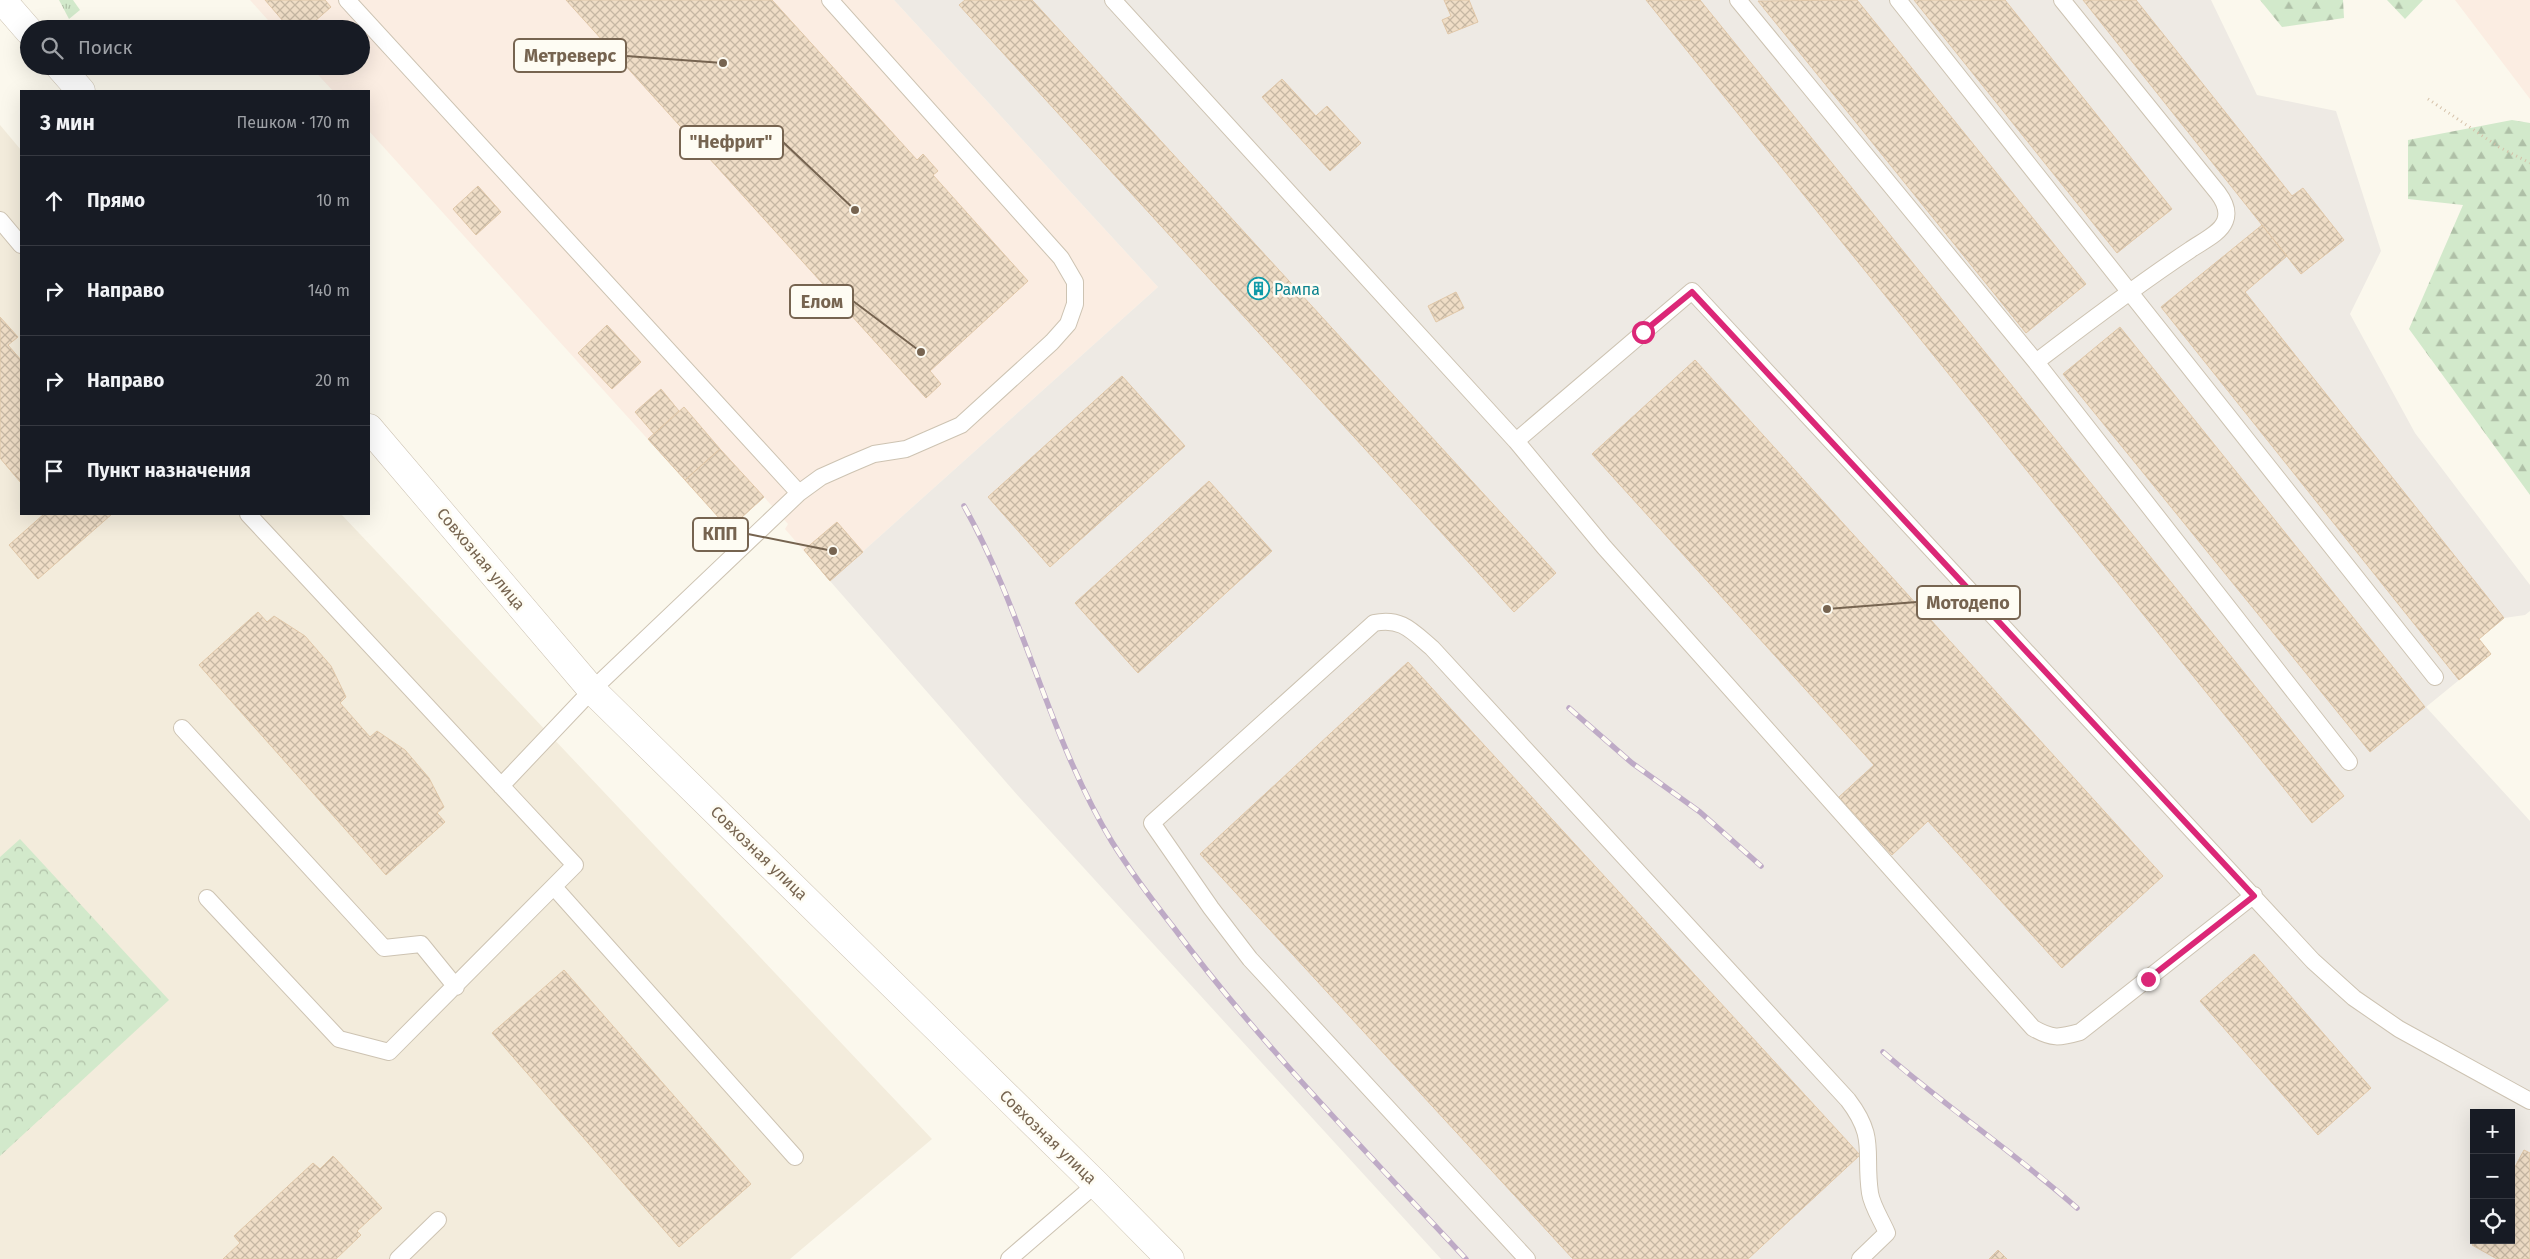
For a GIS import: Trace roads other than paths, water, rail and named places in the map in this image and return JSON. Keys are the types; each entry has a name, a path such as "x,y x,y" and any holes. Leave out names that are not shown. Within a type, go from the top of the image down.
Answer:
{"street":[{"path":"2,0 20,21"},
{"path":"67,75 80,90"},
{"name":"Совхозная улица","path":"370,429 592,690 1096,1184 1170,1259"}],"lane":[{"path":"347,0 365,20"},
{"path":"501,786 592,690 799,493 821,477 874,454 906,449 961,425 1052,342 1068,324 1075,304 1075,282 1062,258 830,0"},
{"path":"1113,0 1516,441 1604,547 2033,1028 2047,1037 2063,1037 2080,1032 2254,896"},
{"path":"1738,0 2036,362 2349,762"},
{"path":"1898,0 2435,677"},
{"path":"2036,362 2128,292 2213,234 2225,221 2225,206 2218,193 2062,0"},
{"path":"370,25 799,493"},
{"path":"0,220 20,244"},
{"path":"1516,441 1692,292 2313,961 2354,998 2399,1029 2530,1101"},
{"path":"207,898 339,1039 389,1052 456,987 575,864 249,515"},
{"path":"1527,1259 1250,959 1211,908 1152,823 1374,623 1389,620 1409,628 1432,648 1848,1100 1862,1118 1868,1141 1870,1195 1887,1233 1860,1259"},
{"path":"182,728 384,948 422,944 456,987"},
{"path":"554,887 795,1157"},
{"path":"1009,1259 1096,1184"},
{"path":"398,1259 438,1220"}],"railway":[{"path":"964,506 985,547 1003,589 1070,760 1090,802 1119,853 1208,972 1243,1014 1315,1097 1466,1259"},
{"path":"1569,708 1632,763 1700,812 1761,866"},
{"path":"1883,1052 2077,1208"}],"place":[{"name":"Метреверс","path":"723,63"},
{"name":"\"Нефрит\"","path":"855,210"},
{"name":"Рампа","path":"1258,289"},
{"name":"Елом","path":"921,352"},
{"name":"КПП","path":"833,551"},
{"name":"Мотодепо","path":"1827,609"}]}
